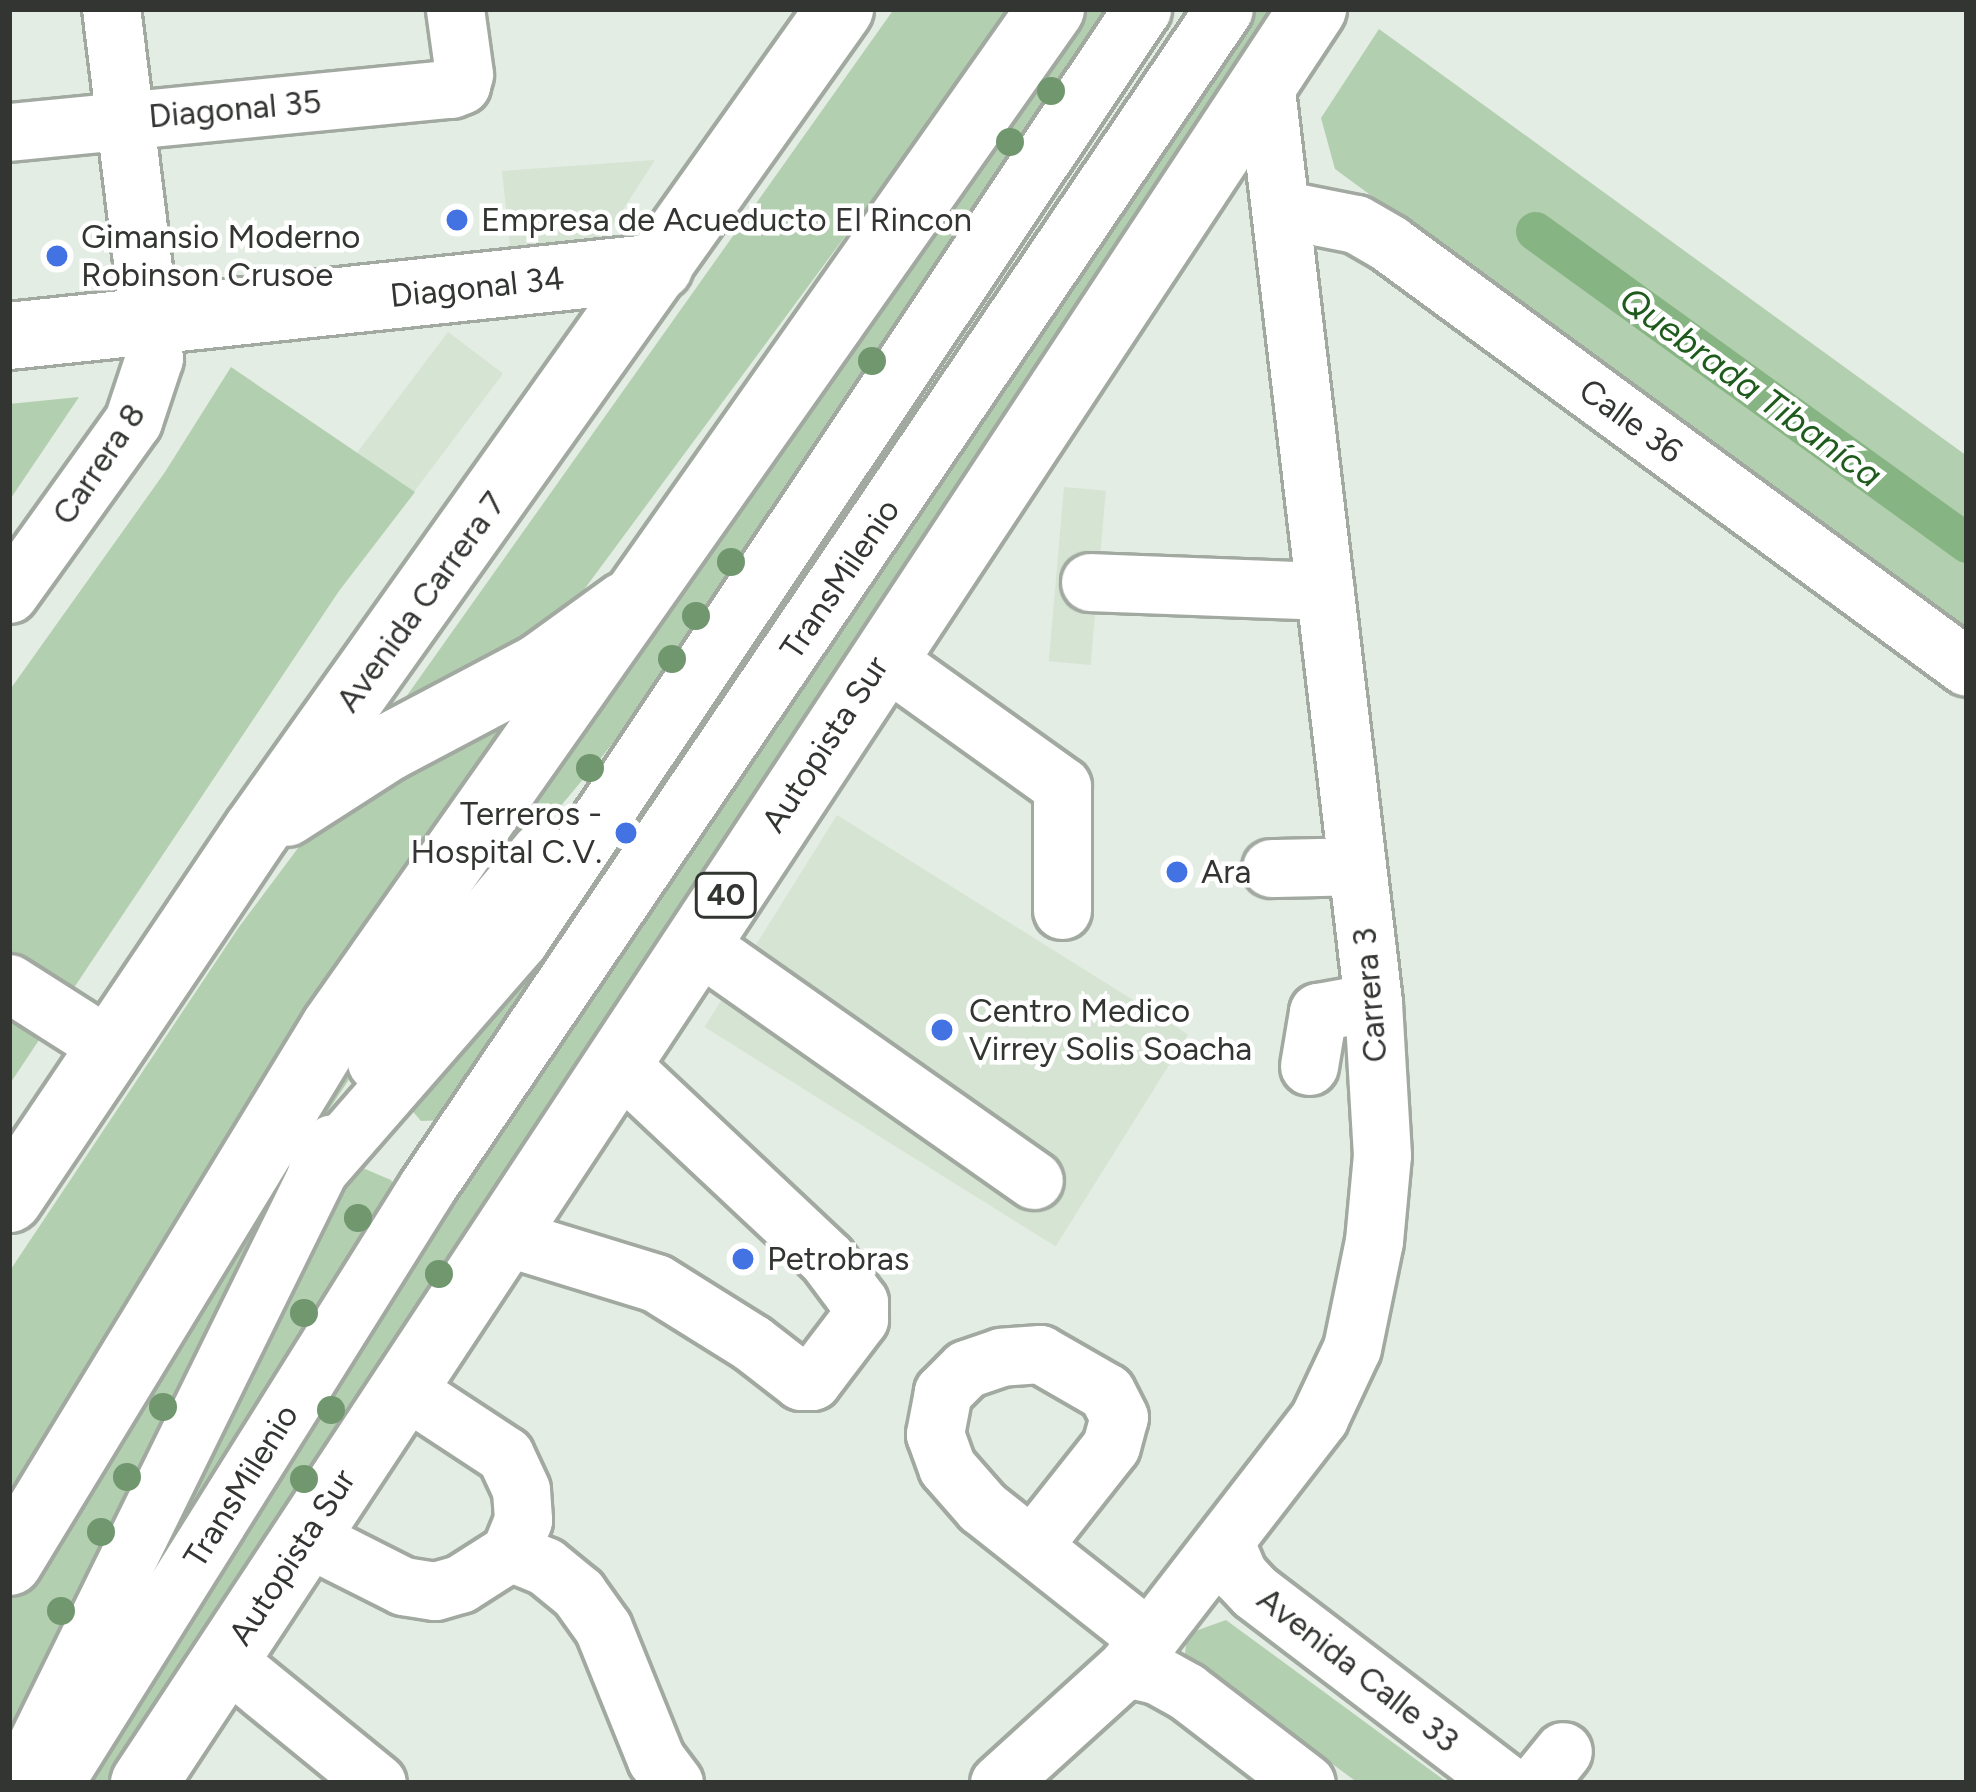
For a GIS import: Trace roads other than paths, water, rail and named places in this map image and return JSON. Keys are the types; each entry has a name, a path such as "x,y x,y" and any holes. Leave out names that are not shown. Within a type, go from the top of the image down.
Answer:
{"main road":[{"name":"Avenida Carrera 7","path":"9,1199 257,830 840,9"},
{"path":"9,1562 334,1028 1051,9"},
{"name":"Autopista Sur","path":"144,1783 1313,9"},
{"name":"Diagonal 34","path":"9,336 659,267"},
{"path":"257,830 389,747 539,667 640,596"}],"street":[{"name":"Carrera 8","path":"9,594 133,421 154,358 111,9"},
{"name":"Diagonal 35","path":"9,132 461,85 455,9"},
{"name":"TransMilenio","path":"16,1783 316,1173 381,1077 520,939 1142,9"},
{"name":"TransMilenio","path":"54,1783 441,1167 1224,9"},
{"name":"Carrera 3","path":"999,1783 1138,1654 1226,1545 1318,1418 1352,1348 1374,1240 1382,1155 1373,1002 1265,81"},
{"name":"Calle 36","path":"1280,208 1356,224 1390,244 1967,667"},
{"path":"1090,581 1324,590"},
{"path":"882,658 1062,786 1062,910"},
{"path":"1271,868 1357,866"},
{"path":"695,942 1034,1180"},
{"path":"9,982 111,1048"},
{"path":"1309,1066 1318,1012 1373,1002"},
{"path":"503,1236 656,1283 752,1343 801,1381 812,1381 859,1318 860,1302 827,1259 617,1062"},
{"path":"381,1077 394,1134 408,1147 430,1152 441,1167"},
{"path":"316,1173 348,1154 378,1150 441,1167"},
{"path":"306,1537 403,1586 435,1591 460,1584 510,1552 523,1520 521,1490 505,1455 403,1388"},
{"name":"Avenida Calle 33","path":"1226,1545 1239,1575 1255,1592 1506,1783"},
{"path":"1032,1546 1157,1675 1186,1691 1306,1783"},
{"path":"510,1552 561,1580 603,1628 656,1759 674,1783"},
{"path":"225,1659 377,1783"}],"waterway":[{"name":"Quebrada Tibaníca","path":"1535,231 1967,543"}],"place":[{"name":"Empresa de Acueducto El Rincon","path":"457,220"},
{"name":"Gimansio Moderno Robinson Crusoe","path":"57,256"},
{"name":"Terreros - Hospital C.V.","path":"626,833"},
{"name":"Ara","path":"1177,872"},
{"name":"Centro Medico Virrey Solis Soacha","path":"942,1030"},
{"name":"Petrobras","path":"743,1259"}]}
